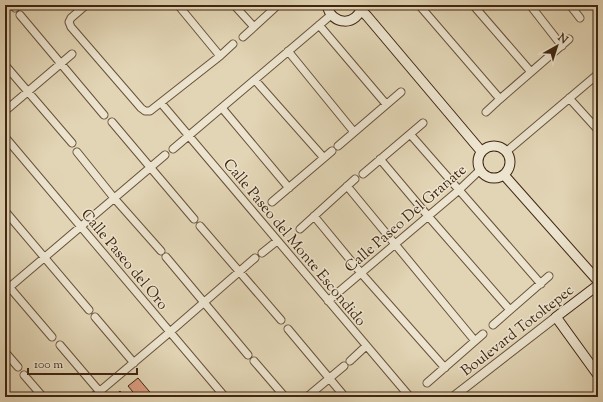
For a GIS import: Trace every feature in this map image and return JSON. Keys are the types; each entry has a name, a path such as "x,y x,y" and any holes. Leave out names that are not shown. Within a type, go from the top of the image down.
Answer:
{"main road":[{"path":"327,5 331,15 337,20 343,21 354,19 358,15 361,7"},
{"path":"361,7 481,152"},
{"path":"494,145 507,151 510,167 504,175 494,178 488,177 480,170 478,166 479,156 485,148 494,145"},
{"path":"504,175 598,281"},
{"name":"Boulevard Totoltepec","path":"556,317 598,285"},
{"path":"556,317 598,375"}],"street":[{"path":"178,5 220,56"},
{"path":"234,5 254,27"},
{"path":"243,36 278,5"},
{"path":"361,7 379,5"},
{"path":"418,5 500,99"},
{"path":"473,5 531,72"},
{"path":"530,5 562,46"},
{"path":"570,5 580,18"},
{"path":"83,6 71,18 69,22 71,27 140,108 145,111 150,111 161,103 233,44"},
{"path":"20,15 104,115"},
{"path":"174,149 331,15"},
{"path":"319,25 386,104"},
{"path":"486,112 569,39"},
{"path":"288,51 354,132"},
{"path":"5,111 72,54"},
{"path":"5,65 72,144"},
{"path":"507,151 598,74"},
{"path":"255,80 324,158"},
{"path":"272,202 400,92"},
{"path":"569,98 598,129"},
{"name":"Calle Paseo del Monte Escondido","path":"161,103 410,397"},
{"path":"222,108 288,188"},
{"path":"112,122 194,219"},
{"path":"363,174 423,123"},
{"path":"410,134 541,284"},
{"name":"Calle Paseo del Oro","path":"5,137 225,397"},
{"path":"76,152 161,251"},
{"path":"52,337 7,287 44,258 165,155"},
{"path":"380,159 510,310"},
{"name":"Calle Paseo Del Granate","path":"328,301 459,190 480,170"},
{"path":"300,229 355,179"},
{"path":"347,186 394,245 475,341"},
{"path":"5,211 89,310"},
{"path":"314,216 361,273 444,368"},
{"path":"200,226 281,320"},
{"path":"262,253 278,241"},
{"path":"166,257 248,355"},
{"path":"60,345 97,395 254,258"},
{"path":"493,325 549,276"},
{"path":"95,317 134,363"},
{"name":"Boulevard Totoltepec","path":"453,397 556,317"},
{"path":"288,329 345,397"},
{"path":"427,383 483,334"},
{"path":"307,397 366,346"},
{"path":"5,352 18,367"},
{"path":"254,361 284,397"},
{"path":"24,375 43,397"}],"building":[{"path":"138,378 154,397 137,397 128,386"},
{"path":"120,391 125,397 113,397"}]}
